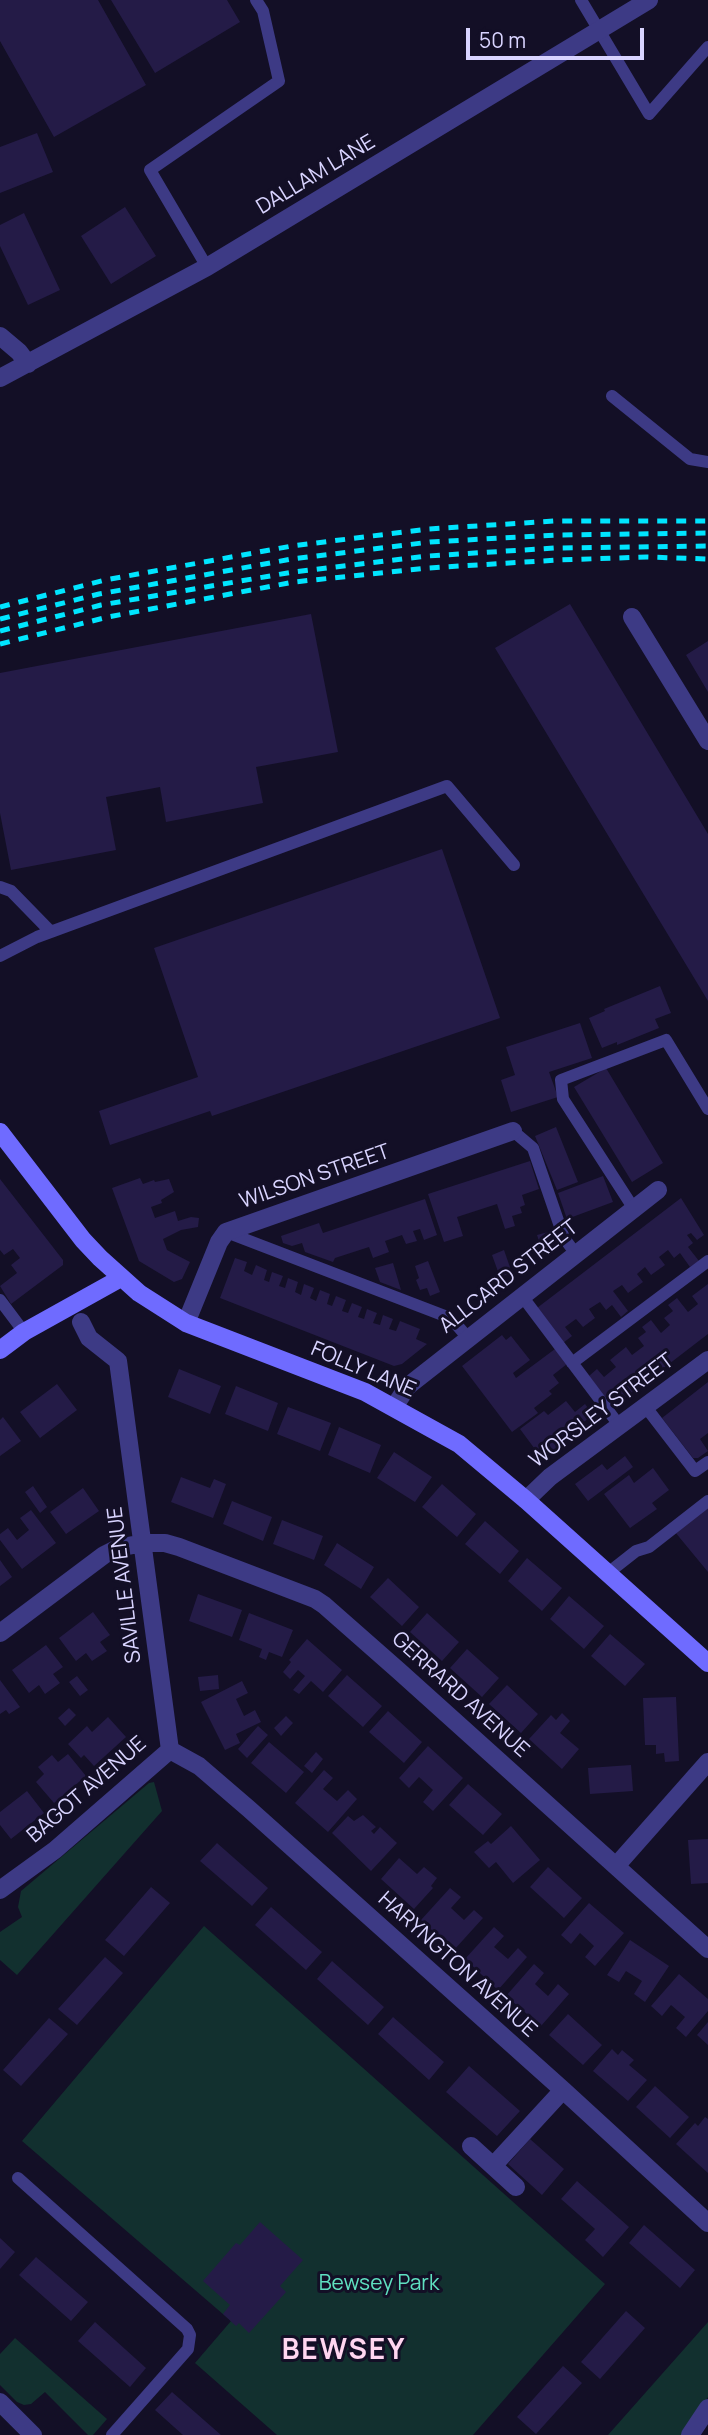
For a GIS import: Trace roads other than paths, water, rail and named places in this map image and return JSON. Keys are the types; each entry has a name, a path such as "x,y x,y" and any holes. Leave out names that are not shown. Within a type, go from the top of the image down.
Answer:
{"street":[{"name":"DALLAM LANE","path":"0,379 207,267 649,0"},
{"path":"0,337 19,352 28,364"},
{"path":"632,617 708,741"},
{"name":"WILSON STREET","path":"186,1323 219,1241 226,1232 513,1131"},
{"name":"FOLLY LANE","path":"0,1132 83,1240 121,1278 162,1310 186,1323 365,1392 459,1444 526,1500 708,1663"},
{"name":"ALLCARD STREET","path":"394,1407 408,1385 658,1190"},
{"path":"0,1350 24,1332 121,1278"},
{"name":"SAVILLE AVENUE","path":"81,1322 89,1338 118,1361 170,1750"},
{"name":"WORSLEY STREET","path":"526,1500 550,1477 708,1360"},
{"path":"0,1633 104,1555 118,1548 143,1543"},
{"name":"GERRARD AVENUE","path":"143,1543 179,1547 324,1605 708,1949"},
{"name":"BAGOT AVENUE","path":"0,1890 55,1850 170,1750"},
{"name":"HARYNGTON AVENUE","path":"170,1750 199,1766 708,2222"},
{"path":"616,1866 708,1762"},
{"path":"493,2166 563,2090"},
{"path":"471,2146 516,2187"},
{"path":"0,2402 33,2435"},
{"path":"690,2435 708,2408"}],"lane":[{"path":"207,267 149,170 279,81 263,11 256,0"},
{"path":"581,0 649,114 708,47"},
{"path":"612,396 690,459 708,462"},
{"path":"0,956 51,932 447,786 514,864"},
{"path":"0,887 11,891 51,932"},
{"path":"634,1209 563,1098 561,1080 666,1040 708,1109"},
{"path":"513,1131 533,1147 564,1238 576,1254"},
{"path":"226,1232 445,1316 468,1338"},
{"path":"572,1363 708,1261"},
{"path":"522,1296 619,1426"},
{"path":"0,1300 24,1332"},
{"path":"645,1406 695,1471 708,1462"},
{"path":"608,1573 636,1551 649,1547 708,1502"},
{"path":"18,2178 187,2329 190,2335 188,2349 112,2435"}],"railway":[{"path":"0,607 105,580 292,546 428,529 555,521 708,521"},
{"path":"0,619 99,594 292,559 430,542 556,535 708,533"},
{"path":"0,631 101,605 293,572 428,556 555,548 708,546"},
{"path":"0,644 108,617 294,582 428,568 558,560 647,557 708,559"}],"district":[{"name":"BEWSEY","path":"344,2351"}],"park label":[{"name":"Bewsey Park","path":"379,2284"}]}
